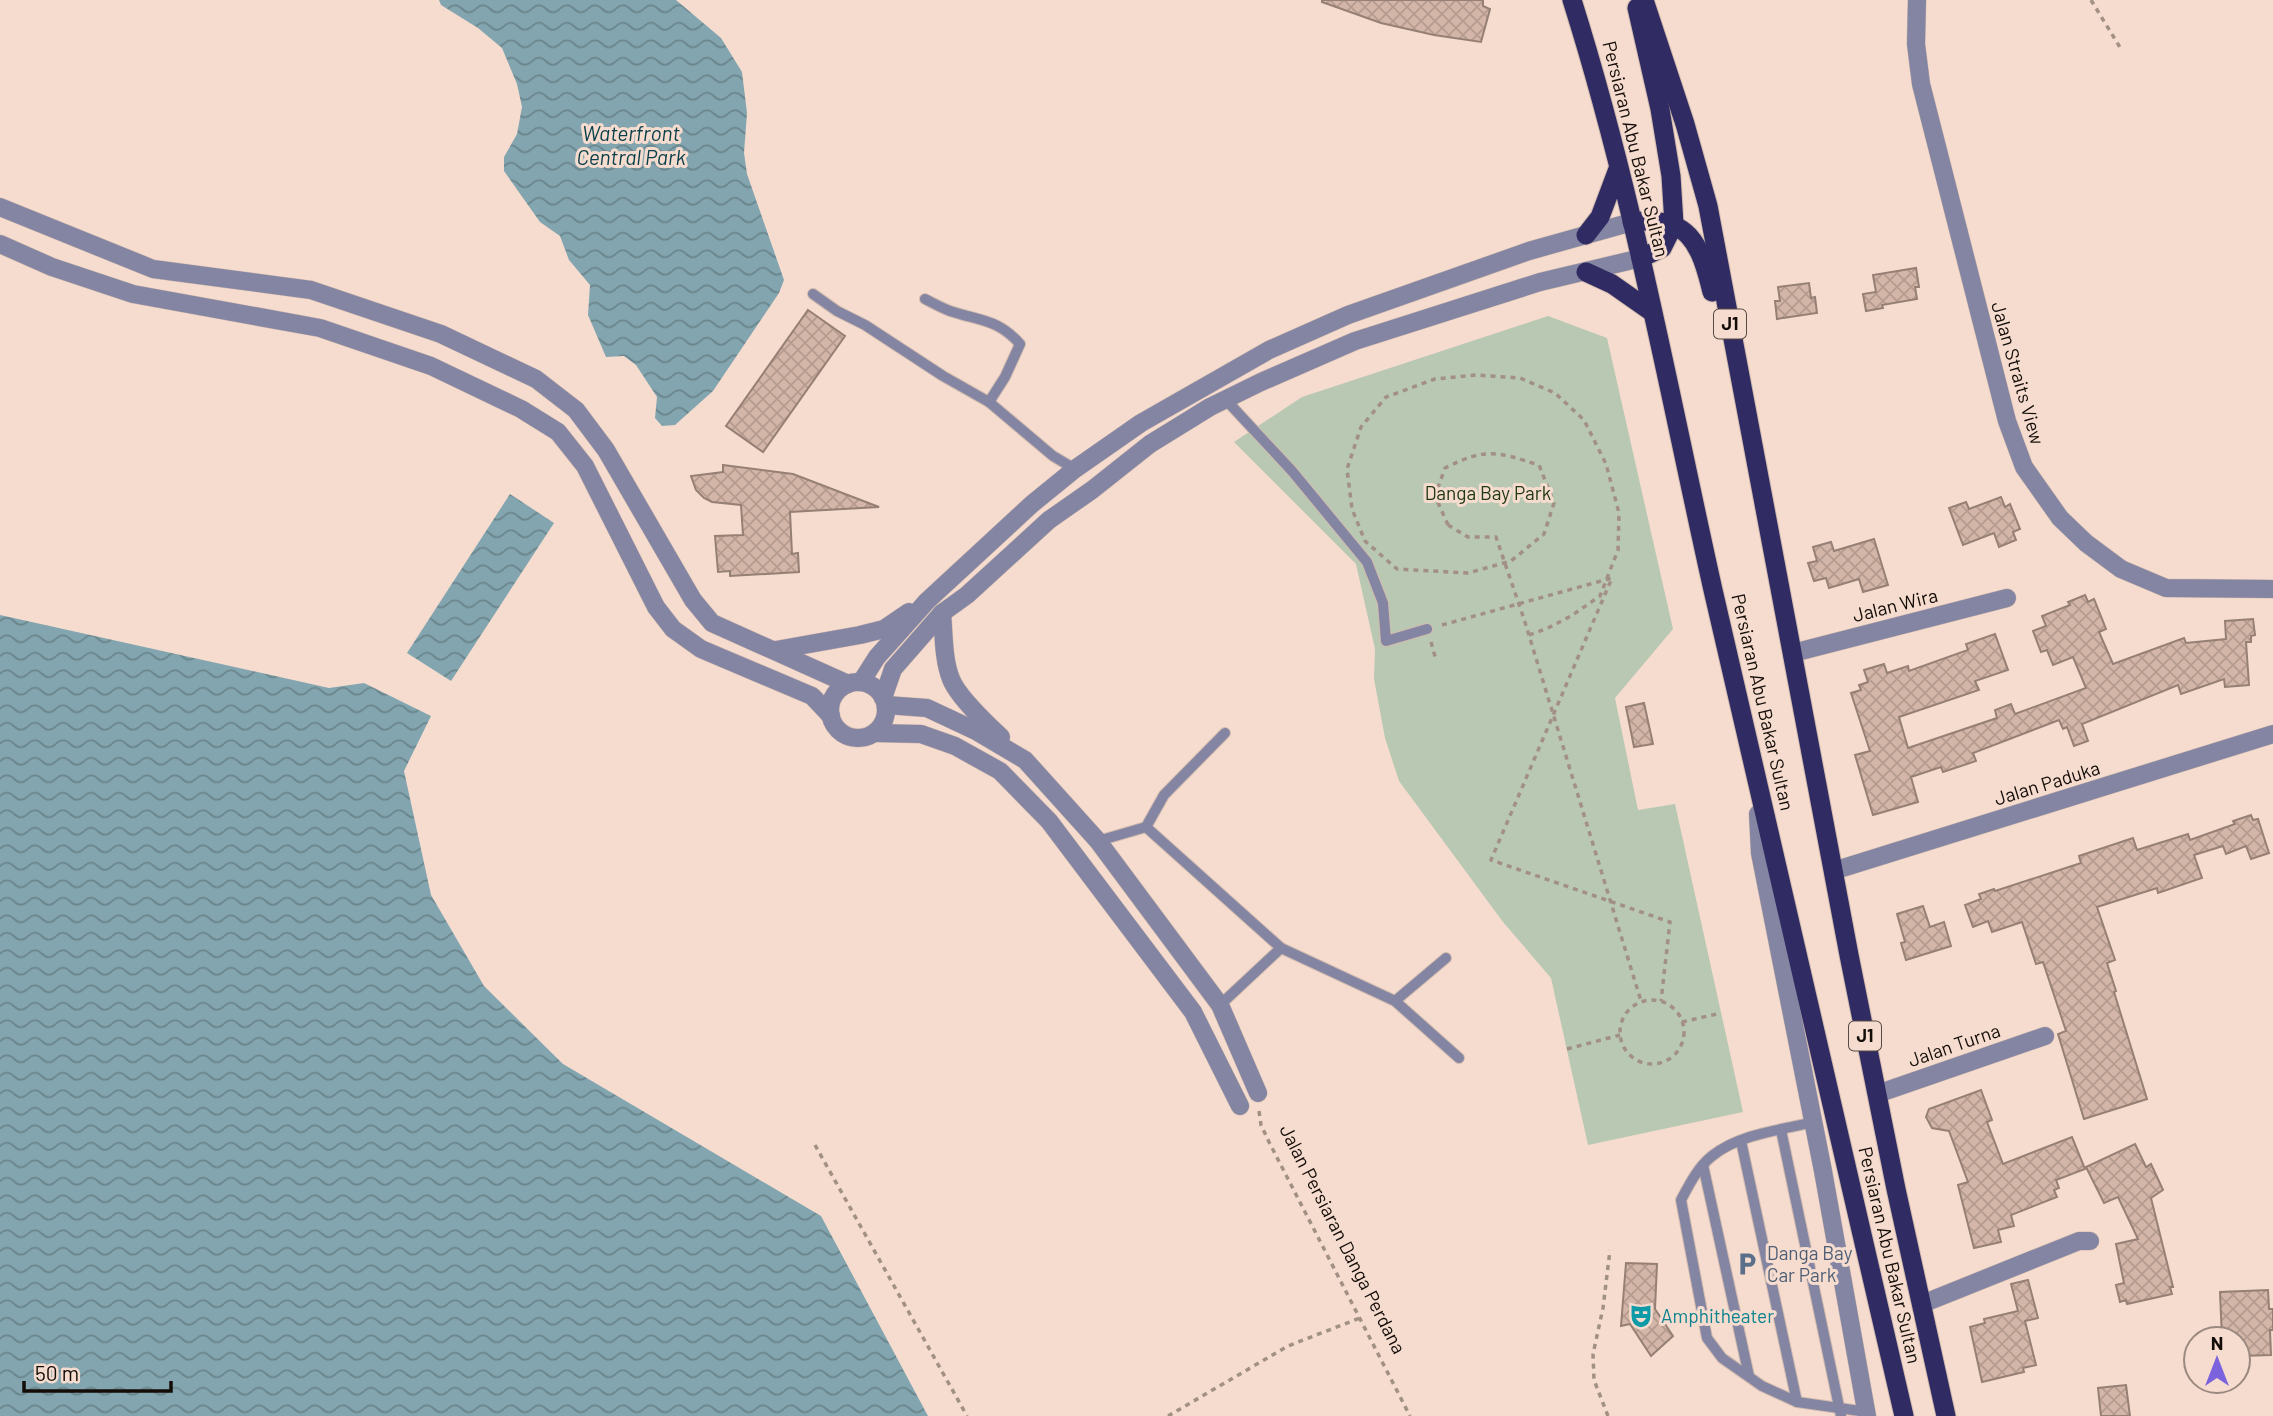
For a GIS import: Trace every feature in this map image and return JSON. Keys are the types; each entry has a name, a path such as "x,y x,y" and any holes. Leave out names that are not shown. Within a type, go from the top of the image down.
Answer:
{"highway":[{"name":"Persiaran Abu Bakar Sultan","path":"1572,0 1594,69 1641,258 1714,592 1904,1416"},
{"path":"1636,0 1660,110 1671,176 1674,224 1662,248 1641,258"},
{"name":"Persiaran Abu Bakar Sultan","path":"1644,0 1685,124 1708,206 1833,872 1946,1416"},
{"path":"1586,235 1600,217 1619,168"},
{"path":"1632,222 1653,219 1674,224 1695,241 1706,267 1755,456"},
{"path":"1586,272 1612,284 1653,312"}],"street":[{"name":"Jalan Straits View","path":"1917,0 1916,44 1920,85 2007,421 2024,467 2060,518 2086,543 2121,569 2166,588 2273,589"},
{"path":"0,207 153,269 311,290 441,334 536,379 576,410 606,450 693,600 712,623 855,683 874,687 885,702 928,708 976,731 1025,760"},
{"path":"831,716 830,708 835,695 855,683 927,601 1032,504 1075,469 1141,423 1269,351 1349,315 1529,251 1632,222"},
{"path":"0,244 52,267 134,294 320,328 431,366 522,409 558,432 585,466 656,607 673,629 701,649 812,696 831,716 838,730 851,737 867,737 876,733 921,734 955,746 1000,771 1049,821 1193,1012 1240,1106"},
{"path":"876,733 884,721 885,702 894,669 943,613 967,595 1049,520 1150,444 1226,400 1355,341 1540,282 1641,258"},
{"name":"Jalan Wira","path":"1793,653 2007,598"},
{"path":"776,650 884,629 927,601"},
{"path":"943,613 946,659 951,680 977,715 1025,760 1098,841 1220,1005 1258,1093"},
{"name":"Jalan Paduka","path":"1833,872 2273,734"},
{"path":"1755,766 1760,853 1814,1122 1867,1414"},
{"name":"Jalan Turna","path":"1877,1094 2045,1035"},
{"path":"1922,1304 2079,1241 2090,1241"}],"lane":[{"path":"813,294 836,311 865,325 884,340 989,402 1053,456 1075,469"},
{"path":"925,299 950,311 988,320 1009,331 1020,344 1005,377 989,402"},
{"path":"1226,400 1336,523 1367,562 1383,603 1386,641 1427,629"},
{"path":"1098,841 1146,827 1164,795 1225,733"},
{"path":"1146,827 1282,948 1395,1001 1459,1058"},
{"path":"1220,1005 1282,948"},
{"path":"1395,1001 1446,958"},
{"path":"1814,1122 1732,1143 1710,1157 1681,1200 1707,1338 1723,1358 1762,1386 1797,1402 1867,1414"},
{"path":"1781,1130 1840,1411"},
{"path":"1741,1141 1797,1402"},
{"path":"1703,1166 1749,1376"}],"path":[{"path":"2091,0 2121,49"},
{"path":"1529,635 1572,616 1600,596 1618,550 1619,513 1606,464 1584,420 1555,393 1520,378 1476,374 1435,379 1386,397 1361,427 1346,469 1352,509 1365,541 1397,569 1468,573 1511,561 1544,534 1554,503 1539,466 1499,453 1469,456 1445,468 1435,496 1448,525 1468,537 1496,537 1519,604 1529,635 1641,1001"},
{"path":"1436,660 1427,629 1612,578 1491,860 1670,922 1661,1001"},
{"path":"1641,1001 1661,1001 1678,1013 1682,1022 1684,1032 1676,1052 1658,1063 1648,1063 1629,1054 1622,1045 1620,1024 1625,1014 1641,1001"},
{"path":"1682,1022 1721,1013"},
{"path":"1567,1048 1620,1035"},
{"name":"Jalan Persiaran Danga Perdana","path":"1258,1093 1261,1125 1410,1416"},
{"path":"815,1145 967,1416"},
{"path":"1608,1416 1594,1380 1593,1354 1603,1308 1610,1250"},
{"path":"1168,1416 1288,1346 1360,1318"}],"green space":[{"name":"Danga Bay Park","path":"1548,316 1607,338 1673,629 1615,698 1638,810 1675,804 1743,1112 1588,1145 1551,978 1503,922 1399,781 1385,738 1374,679 1375,649 1356,564 1234,442 1302,397"}],"water":[{"name":"Waterfront Central Park","path":"439,0 676,0 721,38 742,72 747,113 744,153 747,174 784,280 779,293 713,391 675,425 662,426 655,418 657,397 636,365 624,356 606,357 588,315 590,285 569,260 560,236 540,222 504,171 504,157 517,134 522,107 517,84 502,48 478,28 441,5"},
{"path":"510,494 554,523 451,681 407,653"},
{"path":"0,615 329,688 364,683 431,716 404,771 431,895 484,986 563,1064 821,1216 928,1416 0,1416"}],"building":[{"path":"1322,0 1483,0 1483,6 1490,9 1481,42 1381,23"},
{"path":"1916,268 1919,287 1915,287 1917,299 1882,305 1883,308 1866,311 1863,294 1876,292 1873,275"},
{"path":"1809,283 1811,298 1815,297 1817,313 1777,319 1775,301 1780,301 1778,287"},
{"path":"808,310 845,336 763,452 726,426"},
{"path":"723,465 793,474 879,507 790,512 792,554 798,553 799,572 730,576 730,571 718,572 715,536 743,535 741,505 712,502 704,498 696,490 691,476 723,472"},
{"path":"2001,497 2005,507 2010,504 2020,529 2013,532 2016,540 1999,547 1994,533 1963,545 1949,508 1966,502 1969,509"},
{"path":"1874,539 1888,585 1863,592 1859,579 1829,588 1826,578 1814,581 1808,563 1817,561 1813,547 1831,542 1834,551"},
{"path":"2085,595 2088,602 2094,599 2106,629 2099,632 2113,664 2184,638 2186,643 2226,639 2225,621 2253,619 2255,635 2251,636 2251,642 2246,642 2249,685 2225,687 2224,679 2181,694 2178,685 2082,724 2088,741 2074,746 2067,727 2063,729 2059,720 1973,753 1976,761 1943,772 1941,767 1911,777 1918,802 1873,815 1855,755 1870,751 1851,693 1861,690 1859,685 1868,682 1864,670 1884,664 1887,673 1908,666 1909,671 1968,650 1966,644 1995,634 2008,670 1975,681 1979,690 1899,717 1908,748 1997,718 1995,710 2011,704 2015,714 2086,688 2073,657 2053,665 2047,650 2041,652 2033,631 2046,626 2042,616 2070,605 2068,602"},
{"path":"1644,703 1653,744 1634,747 1626,707"},
{"path":"2251,815 2253,820 2258,819 2269,853 2251,859 2246,846 2226,854 2223,846 2194,855 2202,878 2158,893 2157,888 2097,907 2115,960 2107,963 2116,991 2114,992 2147,1099 2084,1119 2058,1034 2066,1031 2043,962 2036,964 2022,922 1992,932 1988,921 1973,927 1965,905 1981,899 1979,894 2081,863 2079,856 2133,838 2137,850 2188,834 2190,840 2235,824 2233,821"},
{"path":"1923,906 1930,927 1944,922 1951,946 1906,960 1901,943 1905,942 1897,914"},
{"path":"1981,1090 1992,1120 1987,1122 2003,1164 2072,1137 2085,1169 2056,1180 2059,1188 2054,1190 2057,1197 2011,1215 2014,1226 1998,1230 2001,1242 1974,1248 1958,1185 1968,1182 1949,1131 1932,1128 1926,1117 1929,1109"},
{"path":"2135,1144 2146,1167 2151,1164 2163,1190 2151,1198 2173,1287 2170,1287 2172,1294 2127,1304 2126,1300 2120,1302 2116,1285 2124,1283 2116,1244 2138,1239 2118,1197 2104,1203 2086,1167"},
{"name":"Amphitheater","path":"1626,1263 1657,1264 1655,1309 1673,1336 1651,1356 1630,1324 1621,1326"},
{"path":"2028,1280 2038,1318 2025,1321 2036,1365 2023,1368 2024,1372 1982,1382 1970,1327 1985,1323 1984,1319 2018,1311 2011,1284"},
{"path":"2268,1290 2269,1309 2273,1309 2271,1355 2252,1356 2252,1325 2221,1325 2220,1292"},
{"path":"2126,1385 2130,1416 2101,1416 2098,1388"}],"place":[{"name":"Danga Bay Car Park","path":"1747,1264"},
{"name":"Amphitheater","path":"1641,1316"}]}
